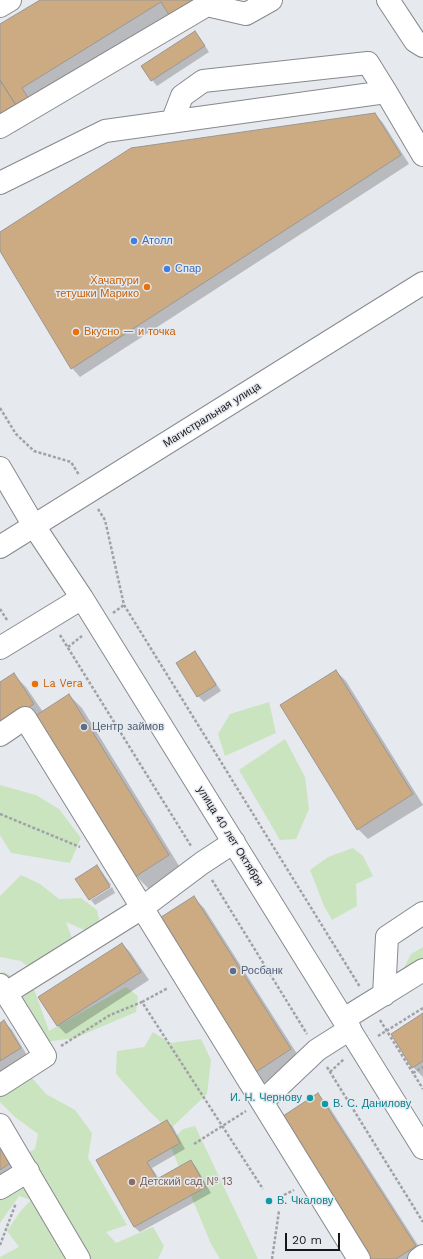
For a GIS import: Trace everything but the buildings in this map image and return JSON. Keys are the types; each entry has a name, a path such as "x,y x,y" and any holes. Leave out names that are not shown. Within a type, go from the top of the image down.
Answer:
{"street":[{"path":"0,6 10,0"},
{"path":"0,127 207,5 246,14 271,0"},
{"path":"388,0 415,41 423,46"},
{"path":"172,122 182,96 204,81 368,63 423,155"},
{"path":"0,183 105,131 386,92"},
{"name":"Магистральная улица","path":"0,547 423,283"},
{"name":"улица 40 лет Октября","path":"0,468 34,526 82,598 423,1148"},
{"path":"0,648 82,598"},
{"path":"0,735 25,718 359,1259"},
{"path":"0,1085 45,1056 3,989 142,908 234,842"},
{"path":"377,999 388,937 423,913"},
{"path":"262,1102 317,1050 377,999 423,970"},
{"path":"0,1125 79,1259"},
{"path":"8,1195 28,1172"},
{"path":"419,1259 423,1256"}],"path":[{"path":"124,605 223,763 377,999 387,1031 423,1089"},
{"path":"0,609 10,624"},
{"path":"50,617 423,1222"},
{"path":"0,814 84,849"},
{"path":"45,1056 110,1015 142,1002 185,978"},
{"path":"142,1002 263,1189"},
{"path":"387,1031 423,1008"},
{"path":"413,1073 423,1067"},
{"path":"194,1144 262,1102"},
{"path":"0,1245 8,1195"},
{"path":"272,1259 279,1211"}],"green space":[{"path":"269,702 276,733 225,756 218,734 230,714"},
{"path":"285,739 305,777 309,809 296,839 280,840 239,770"},
{"path":"0,785 36,795 59,809 81,838 70,863 11,853 0,835"},
{"path":"353,848 363,856 373,876 356,884 357,906 332,920 324,906 310,870 328,857"},
{"path":"21,875 40,884 59,899 81,898 97,910 103,938 66,922 79,957 45,981 21,961 0,957 0,896"},
{"path":"423,947 423,961 401,974 411,954"},
{"path":"4,972 34,989 49,1031 126,987 138,996 136,1012 75,1038 29,1044 0,1007 0,973"},
{"path":"153,1032 170,1043 201,1039 211,1060 207,1094 169,1130 149,1111 116,1074 117,1051 144,1047"},
{"path":"25,1070 46,1094 75,1110 92,1133 88,1158 127,1225 106,1232 116,1243 153,1227 164,1246 158,1259 0,1259 0,1257 19,1247 7,1231 20,1212 31,1200 19,1196 0,1223 0,1181 20,1157 35,1149 38,1134 15,1117 0,1102 0,1078"},
{"path":"195,1126 258,1259 220,1259 211,1244 169,1143 183,1129"}],"place":[{"name":"Атолл","path":"134,241"},
{"name":"Спар","path":"167,269"},
{"name":"Хачапури тетушки Марико","path":"147,287"},
{"name":"Вкусно — и точка","path":"76,332"},
{"name":"La Vera","path":"35,684"},
{"name":"Центр займов","path":"84,727"},
{"name":"Росбанк","path":"233,971"},
{"name":"И. Н. Чернову","path":"310,1098"},
{"name":"В. С. Данилову","path":"325,1104"},
{"name":"Детский сад № 13","path":"132,1182"},
{"name":"В. Чкалову","path":"269,1201"}]}
